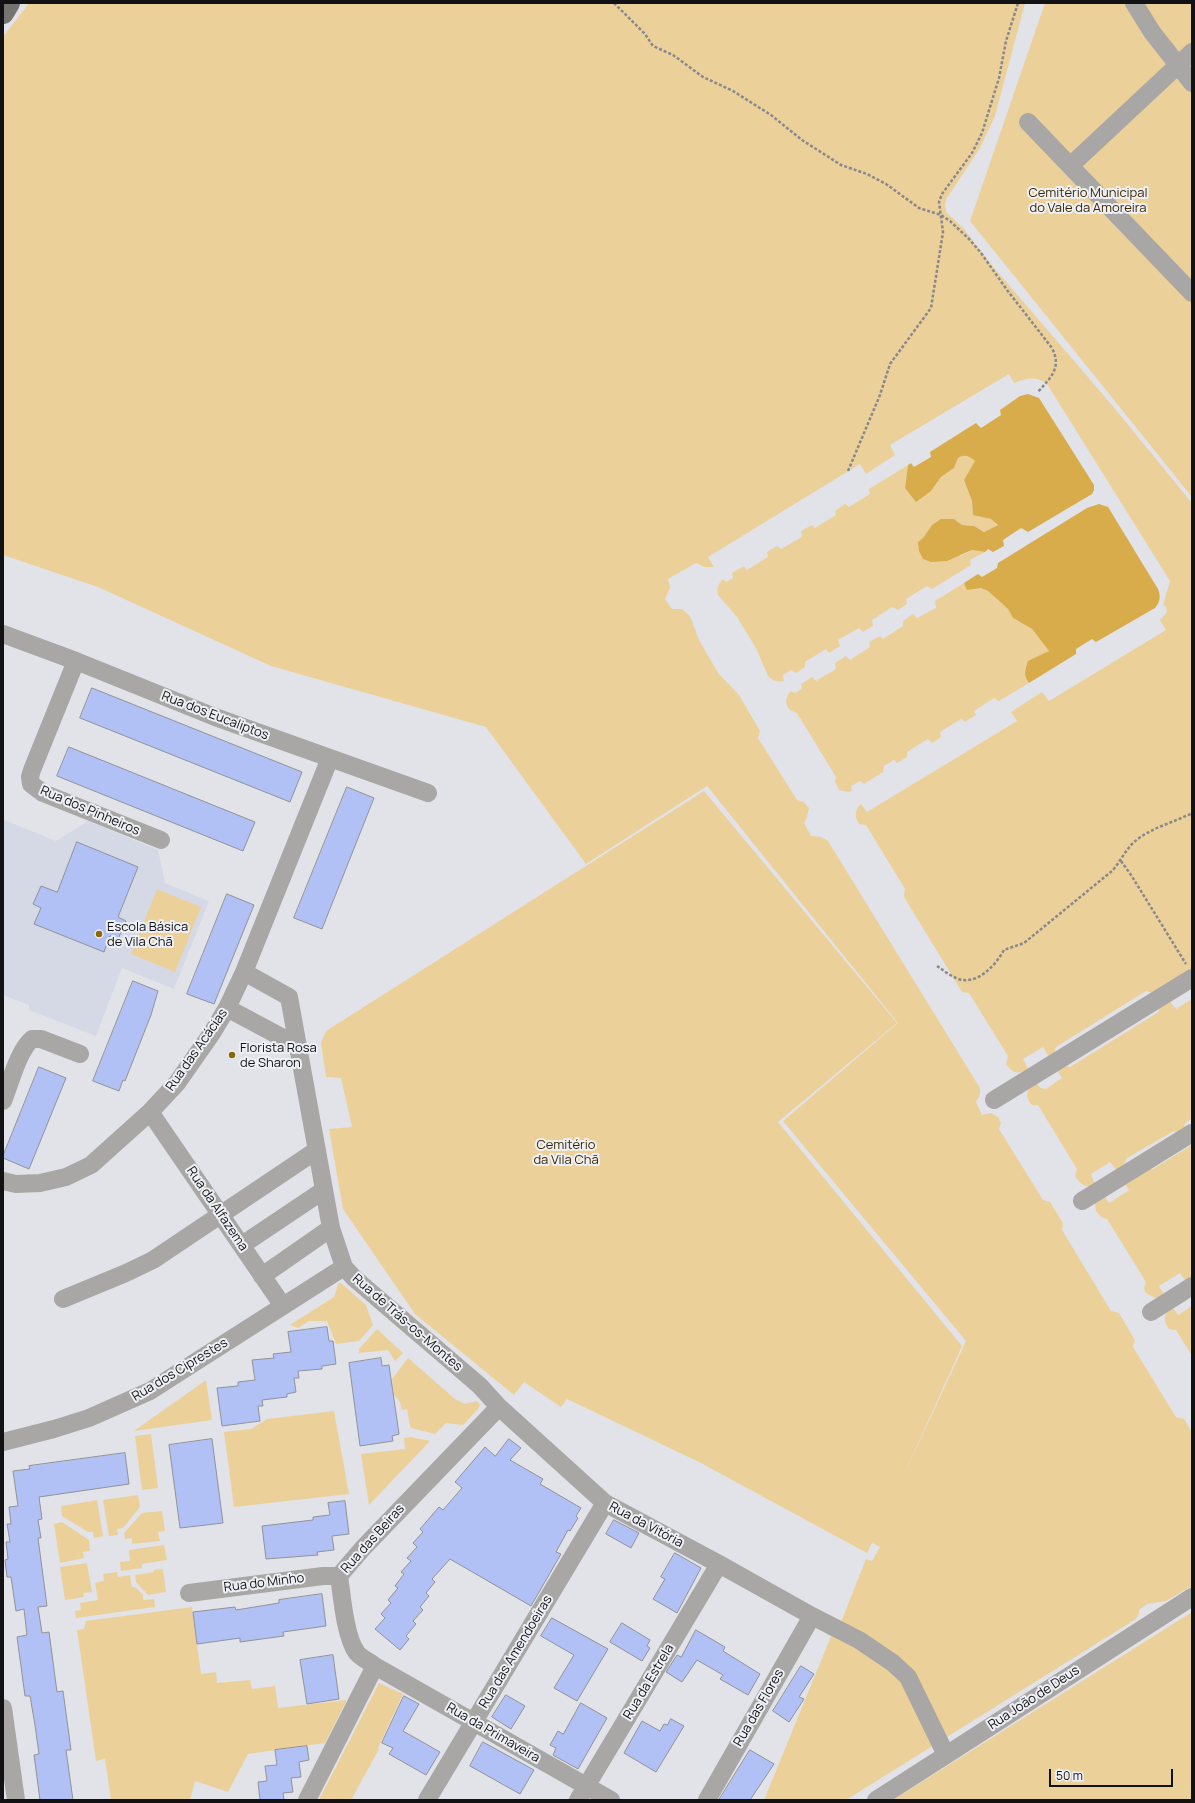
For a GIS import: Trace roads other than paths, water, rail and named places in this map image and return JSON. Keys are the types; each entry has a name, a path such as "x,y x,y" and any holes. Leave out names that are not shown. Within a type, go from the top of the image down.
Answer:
{"main road":[{"path":"3,13 9,3"}],"street":[{"path":"1134,3 1152,32 1177,66 1192,83"},
{"path":"1070,166 1192,52"},
{"path":"1028,122 1192,293"},
{"name":"Rua dos Eucaliptos","path":"3,634 76,661 215,717 428,793"},
{"name":"Rua dos Pinheiros","path":"76,661 32,770 30,777 31,784 43,793 161,840"},
{"name":"Rua das Acácias","path":"3,1181 16,1184 40,1183 66,1177 91,1165 150,1112 177,1083 212,1033 227,1008 244,972 330,758"},
{"name":"Rua de Trás-os-Montes","path":"244,972 289,997 331,1228 344,1267 354,1278 480,1386 499,1407"},
{"path":"994,1100 1190,973"},
{"path":"227,1008 298,1046"},
{"path":"3,1101 20,1057 28,1042 32,1039 41,1039 80,1054"},
{"name":"Rua da Alfazema","path":"150,1112 222,1214 283,1306"},
{"path":"1082,1200 1192,1133"},
{"path":"63,1299 126,1274 153,1260 317,1150"},
{"path":"242,1245 324,1190"},
{"path":"262,1276 331,1228"},
{"name":"Rua dos Ciprestes","path":"3,1442 89,1418 150,1391 344,1267"},
{"path":"1151,1312 1192,1286"},
{"name":"Rua da Vitória","path":"499,1407 605,1503 859,1640 893,1663 908,1677 946,1755"},
{"name":"Rua das Beiras","path":"375,1666 357,1654 351,1641 345,1618 339,1576 363,1548 499,1407"},
{"name":"Rua das Amendoeiras","path":"426,1800 605,1503"},
{"name":"Rua da Estrela","path":"582,1793 719,1564"},
{"name":"Rua do Minho","path":"189,1593 323,1576 339,1576"},
{"name":"Rua João de Deus","path":"876,1800 1192,1597"},
{"name":"Rua das Flores","path":"707,1800 812,1616"},
{"path":"307,1800 375,1666"},
{"name":"Rua da Primaveira","path":"375,1666 474,1722 582,1793 611,1800"},
{"path":"3,1708 16,1800"}],"place":[{"name":"Escola Básica de Vila Chã","path":"99,934"},
{"name":"Florista Rosa de Sharon","path":"232,1055"}],"park label":[{"name":"Cemitério Municipal do Vale da Amoreira","path":"1088,200"},
{"name":"Cemitério da Vila Chã","path":"566,1152"}]}
